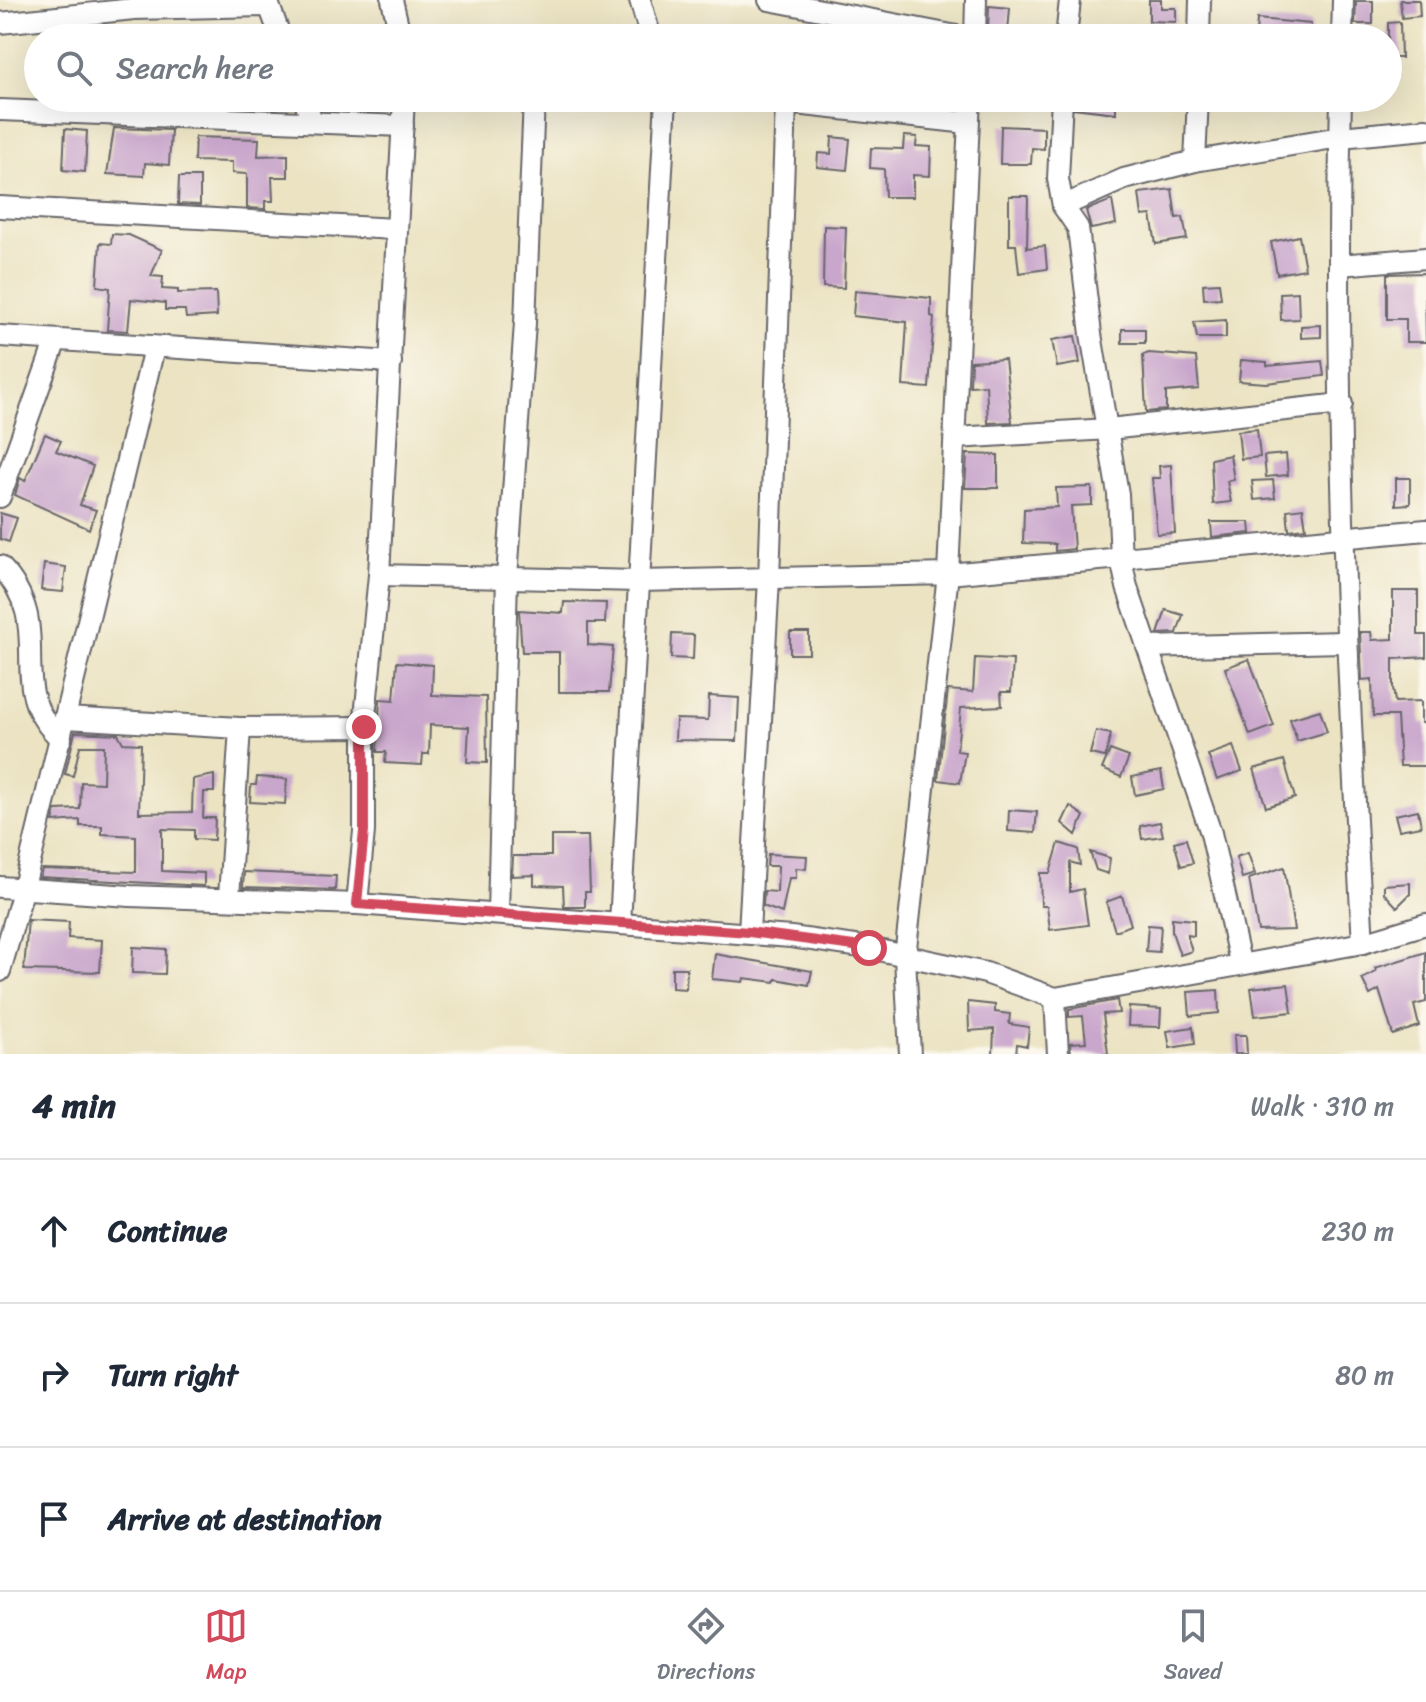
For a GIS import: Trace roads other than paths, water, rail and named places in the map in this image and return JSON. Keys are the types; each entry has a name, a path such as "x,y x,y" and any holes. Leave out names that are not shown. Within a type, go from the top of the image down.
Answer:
{"street":[{"path":"392,0 398,24"},
{"path":"640,0 647,24"},
{"path":"769,0 894,24"},
{"path":"975,24 976,0"},
{"path":"1067,24 1070,0"},
{"path":"1199,24 1200,0"},
{"path":"1342,24 1343,0"},
{"path":"0,23 133,5 268,3 276,24"},
{"path":"0,110 24,111"},
{"path":"52,112 403,126"},
{"path":"309,112 313,122"},
{"path":"357,904 364,831 364,727 379,575 404,112"},
{"path":"498,913 507,577 525,323 533,112"},
{"path":"620,924 665,112"},
{"path":"749,932 769,579 786,112"},
{"path":"868,112 968,123"},
{"path":"910,1054 905,957 948,574 969,112"},
{"path":"1061,112 1058,179 1063,206 1078,228 1091,334 1118,494 1121,559 1147,647 1211,833 1240,962"},
{"path":"1195,161 1197,112"},
{"path":"1341,112 1339,265 1344,642 1363,943"},
{"path":"1063,206 1124,179 1195,161 1340,137 1426,129"},
{"path":"0,207 395,229"},
{"path":"1339,265 1426,258"},
{"path":"0,336 391,362"},
{"path":"0,497 56,340"},
{"path":"0,971 61,739 154,348"},
{"path":"955,438 1109,429 1342,404"},
{"path":"379,575 639,581 948,574 1426,530"},
{"path":"0,566 17,588 19,597 8,647"},
{"path":"1147,647 1344,642"},
{"path":"17,715 61,739"},
{"path":"66,718 240,728 364,727"},
{"path":"229,897 240,728"},
{"path":"0,887 23,891 357,904 749,932 829,942 986,973 1055,998 1240,962 1363,943 1426,924"},
{"path":"1055,998 1058,1054"}]}
